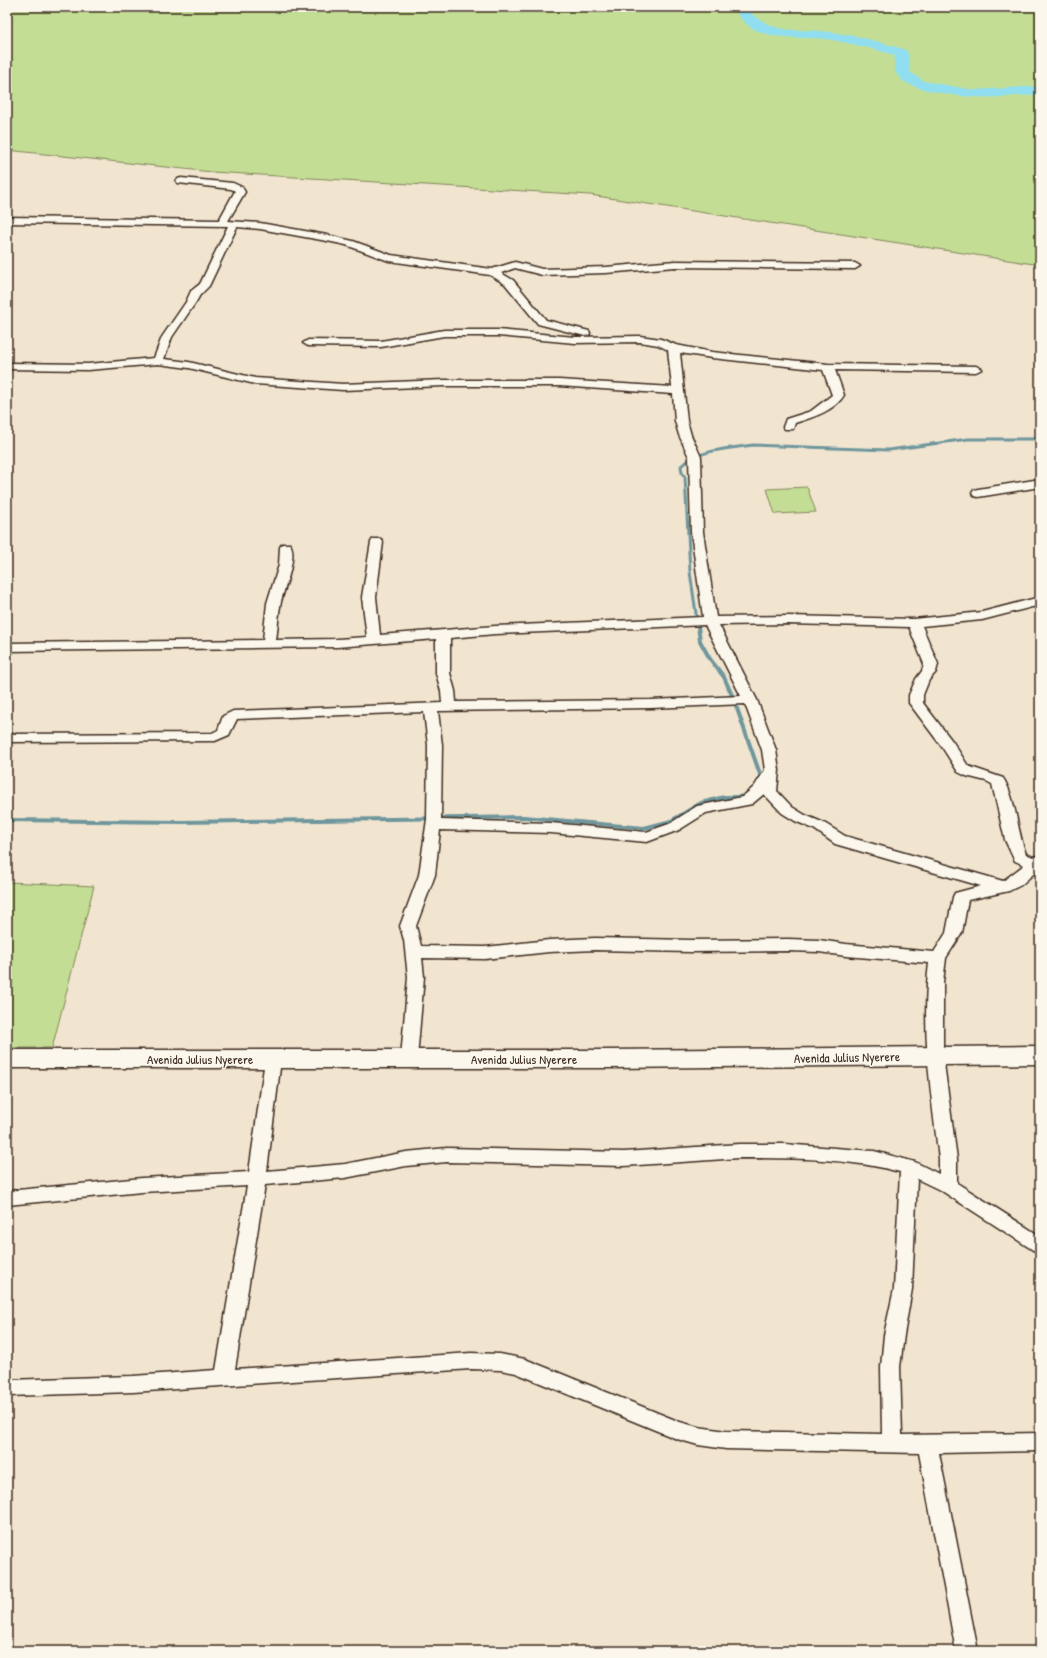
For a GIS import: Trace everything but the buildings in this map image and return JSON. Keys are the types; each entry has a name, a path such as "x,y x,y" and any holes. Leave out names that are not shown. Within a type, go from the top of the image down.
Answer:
{"street":[{"path":"181,181 233,186 239,189 240,192 222,223"},
{"path":"7,220 222,223 260,226 327,238 349,243 395,259 493,272 509,282 542,322 576,330 595,337 598,340"},
{"path":"158,361 167,337 191,302 195,293 204,286 234,224"},
{"path":"493,272 515,265 542,272 606,270 675,264 855,266"},
{"path":"308,343 381,344 438,334 498,333 575,340 647,340 665,343 674,348 712,355 828,367 976,369"},
{"path":"674,348 683,430 695,457 697,532 710,622 750,700 769,750 772,770 770,792 787,810 800,818 819,826 840,840 1004,887"},
{"path":"7,366 88,367 158,361 189,365 255,381 343,387 444,382 559,383 679,391"},
{"path":"789,428 790,421 815,413 837,397 838,395 828,367"},
{"path":"978,493 1040,483"},
{"path":"374,641 369,597 377,542"},
{"path":"269,644 274,603 285,565 286,547"},
{"path":"7,647 269,644 374,641 503,629 710,622 788,620 914,623 982,616 1040,601"},
{"path":"914,623 931,664 929,672 921,682 916,695 916,703 930,724 948,745 963,769 971,774 990,777 998,781 1002,790 1013,840 1017,851 1020,857 1037,862"},
{"path":"443,634 443,673 448,691 450,707"},
{"path":"7,738 215,737 224,732 228,719 233,715 431,707 651,704 750,700"},
{"path":"409,1058 416,977 414,952 408,926 412,912 427,876 433,825 435,745 431,707"},
{"path":"433,825 551,828 647,837 674,827 702,809 747,801 760,790 772,770"},
{"path":"948,1186 948,1159 935,1056 935,982 938,958 954,933 961,897 968,893 1004,887 1021,876 1037,862"},
{"path":"414,952 485,953 536,947 595,944 691,946 788,945 819,946 846,950 938,958"},
{"name":"Avenida Julius Nyerere","path":"7,1059 610,1059 1040,1055"},
{"path":"224,1378 257,1178 273,1060"},
{"path":"7,1198 142,1185 345,1171 406,1159 446,1155 624,1159 685,1156 739,1151 783,1151 874,1158 909,1167 948,1186 1040,1245"},
{"path":"893,1443 890,1406 890,1369 893,1340 903,1290 909,1167"},
{"path":"7,1388 133,1384 352,1370 413,1364 471,1361 500,1362 518,1365 677,1430 698,1436 726,1440 927,1444 1040,1442"},
{"path":"927,1444 967,1651"}],"green space":[{"path":"7,7 1040,7 1040,265 590,195 212,172 7,150"},
{"path":"807,487 816,512 775,514 767,489"},
{"path":"7,882 94,886 52,1048 7,1048"}],"waterway":[{"path":"746,7 744,14 765,29 775,32 785,34 830,36 866,43 901,53 903,74 919,84 945,90 974,94 1040,90"},
{"path":"698,627 690,572 685,477 682,473 681,466 696,456 725,449 753,445 889,450 968,439 1040,439"},
{"path":"698,626 700,641 710,659 724,677 734,700 761,777 759,781"},
{"path":"7,820 183,822 524,817 644,828 671,821 701,803 724,797 739,797 747,795"}]}
